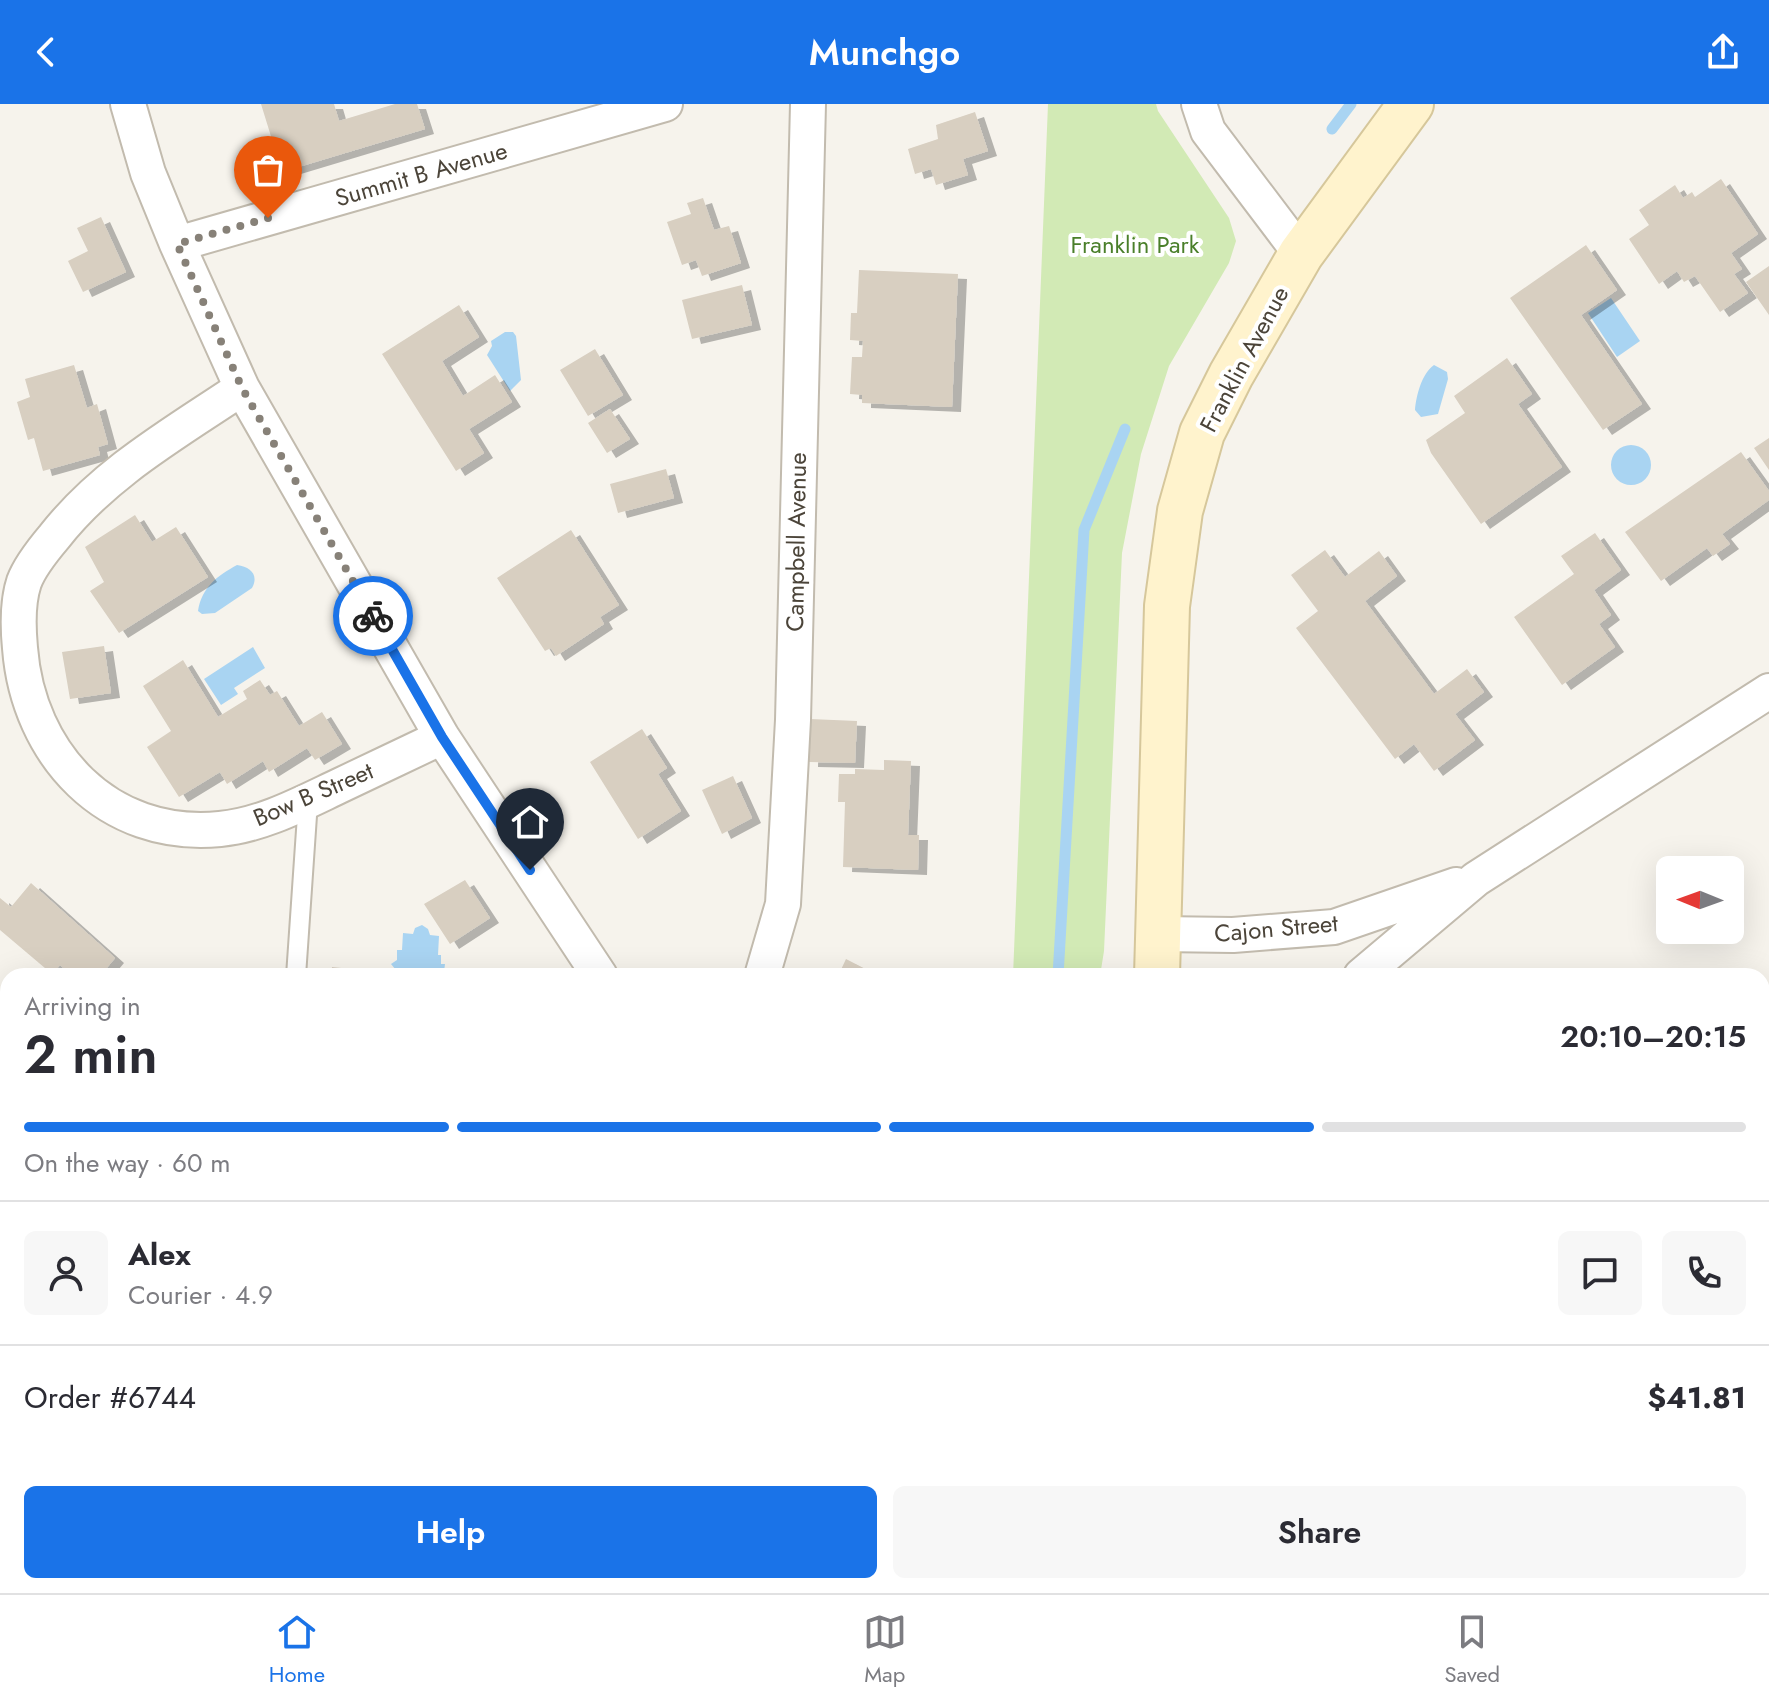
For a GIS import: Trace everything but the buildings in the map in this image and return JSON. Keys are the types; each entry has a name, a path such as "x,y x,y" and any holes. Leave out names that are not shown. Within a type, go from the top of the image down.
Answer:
{"street":[{"path":"128,104 148,173 242,388 442,737 595,968"},
{"name":"Summit B Avenue","path":"177,244 665,104"},
{"name":"Campbell Avenue","path":"764,968 783,904 790,781 808,104"},
{"path":"1199,104 1208,131 1301,254"},
{"name":"Franklin Avenue","path":"1158,955 1167,606 1180,511 1202,433 1231,375 1301,254 1411,104"},
{"name":"Bow B Street","path":"242,388 114,474 85,500 42,552 24,582 18,613 22,672 30,705 59,760 79,784 113,807 142,820 177,828 219,829 262,820 442,737"},
{"name":"Cajon Street","path":"1370,968 1476,879 1769,691"},
{"name":"Cajon Street","path":"1158,955 1233,935 1334,927 1476,879"}],"lane":[{"path":"297,968 308,801"}],"green space":[{"name":"Franklin Park","path":"1048,104 1156,104 1229,218 1236,241 1229,263 1169,366 1141,454 1122,553 1101,968 1013,968"}],"water":[{"path":"1611,298 1640,341 1617,357 1588,313"},
{"path":"505,332 513,332 516,336 521,380 510,391 487,355 491,341"},
{"path":"1434,365 1447,372 1448,379 1438,414 1421,417 1415,410 1418,392 1426,373"},
{"path":"1631,445 1645,451 1651,465 1645,479 1631,485 1617,479 1611,465 1617,451"},
{"path":"237,565 252,572 255,579 252,588 215,613 202,614 198,611 203,595 212,583"},
{"path":"253,647 265,668 234,688 238,694 221,705 204,679"},
{"path":"422,925 430,935 439,936 438,955 441,955 444,968 394,968 391,964 397,960 397,950 402,950 403,933 413,934 415,928"}],"waterway":[{"path":"1332,129 1351,104"},
{"path":"1058,968 1084,530 1125,429"}],"way so far":[{"path":"268,218 177,244 242,388 373,616"}],"route":[{"path":"373,616 442,737 530,870"}]}
